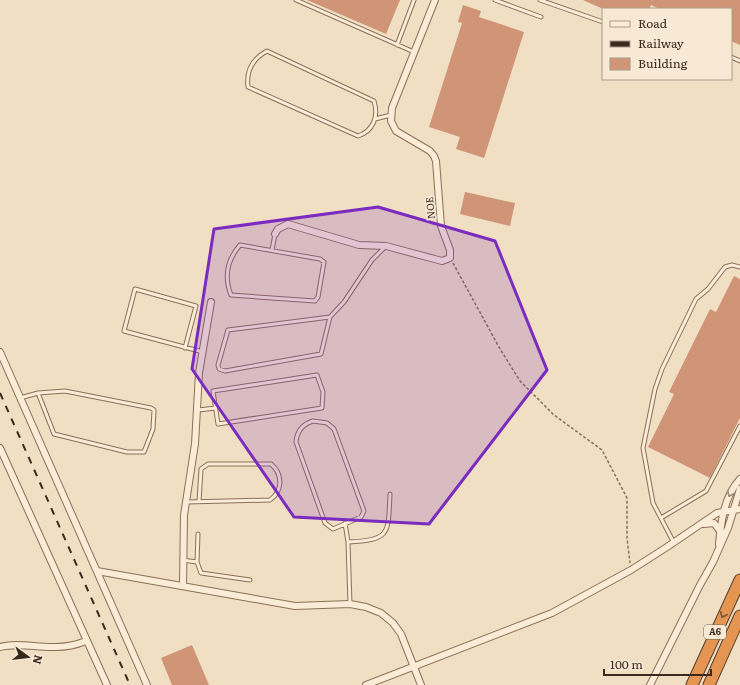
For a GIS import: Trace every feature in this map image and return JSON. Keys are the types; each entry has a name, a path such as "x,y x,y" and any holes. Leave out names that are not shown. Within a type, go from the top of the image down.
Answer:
{"highway":[{"name":"Α6","path":"692,685 740,580"},
{"name":"Α6","path":"709,685 740,616"}],"street":[{"path":"391,115 392,108 435,0"},
{"name":"NOE","path":"391,115 393,126 396,131 430,151 436,161 441,226 450,250 450,258"},
{"path":"275,234 278,229 288,224 359,245 386,246 442,261 450,258"},
{"path":"183,586 182,560 186,502 196,444 198,410 197,391 211,302"},
{"path":"0,352 147,685"},
{"path":"0,448 107,685"},
{"path":"719,547 723,511 729,495 740,479"},
{"path":"740,490 740,499"},
{"path":"650,685 713,562 737,509 740,490"},
{"path":"366,685 547,616 631,570 723,511 737,509"},
{"path":"700,525 714,523 720,531"},
{"path":"97,571 295,606 350,604 366,606 381,613 393,623 401,634 421,685"},
{"path":"0,647 8,645 56,647 69,646 86,641"}],"lane":[{"path":"296,0 414,52"},
{"path":"397,45 414,0"},
{"path":"495,0 541,17"},
{"path":"540,0 602,22"},
{"path":"376,119 374,101 267,51 254,61 249,70 248,87 358,136 369,130 376,119 391,115"},
{"path":"272,250 275,234"},
{"path":"240,245 272,250 320,259 324,262 318,297 315,301 231,296 227,284 227,272 230,260 240,245"},
{"path":"330,317 228,330 218,365 219,369 224,371 321,354 330,317 344,302 372,260 386,246"},
{"path":"674,543 653,503 643,448 655,389 662,369 696,299 708,289 725,267 732,265 740,267"},
{"path":"185,348 196,306 135,289 124,331 185,348 203,352"},
{"path":"317,375 323,392 322,408 226,423 218,424 216,408 213,391 309,376 317,375"},
{"path":"20,398 38,393 65,390 151,408 154,410 152,429 144,452 127,452 54,434 38,393"},
{"path":"198,410 216,408"},
{"path":"309,422 323,422 334,429 358,496 364,514 361,517 345,524 333,529 328,527 314,494 296,442 299,431 309,422"},
{"path":"661,518 706,491 740,426"},
{"path":"186,502 199,502 270,500 278,491 280,483 279,474 271,464 208,464 201,469 199,502"},
{"path":"348,542 372,541 380,538 389,523 390,494"},
{"path":"345,524 348,542 350,604"},
{"path":"198,534 197,562 201,572 250,580"},
{"path":"182,560 197,562"}],"path":[{"path":"450,258 500,349 520,381 554,415 602,450 627,498 627,538 631,570"}],"highlighted area":[{"path":"378,207 495,241 547,370 429,524 294,517 192,369 214,229"}],"building":[{"path":"307,0 400,0 386,34"},
{"path":"583,0 740,0 740,45 732,41 732,8 658,8 651,5 650,8 602,9"},
{"path":"463,5 481,11 479,17 524,32 484,158 456,149 460,137 429,127 462,23 458,22"},
{"path":"465,192 515,203 510,226 460,214"},
{"path":"734,276 740,279 740,418 710,478 648,447 674,394 669,392 710,309 716,312"},
{"path":"192,645 209,685 172,685 161,658"}],"railway":[{"path":"0,393 130,685"}]}
